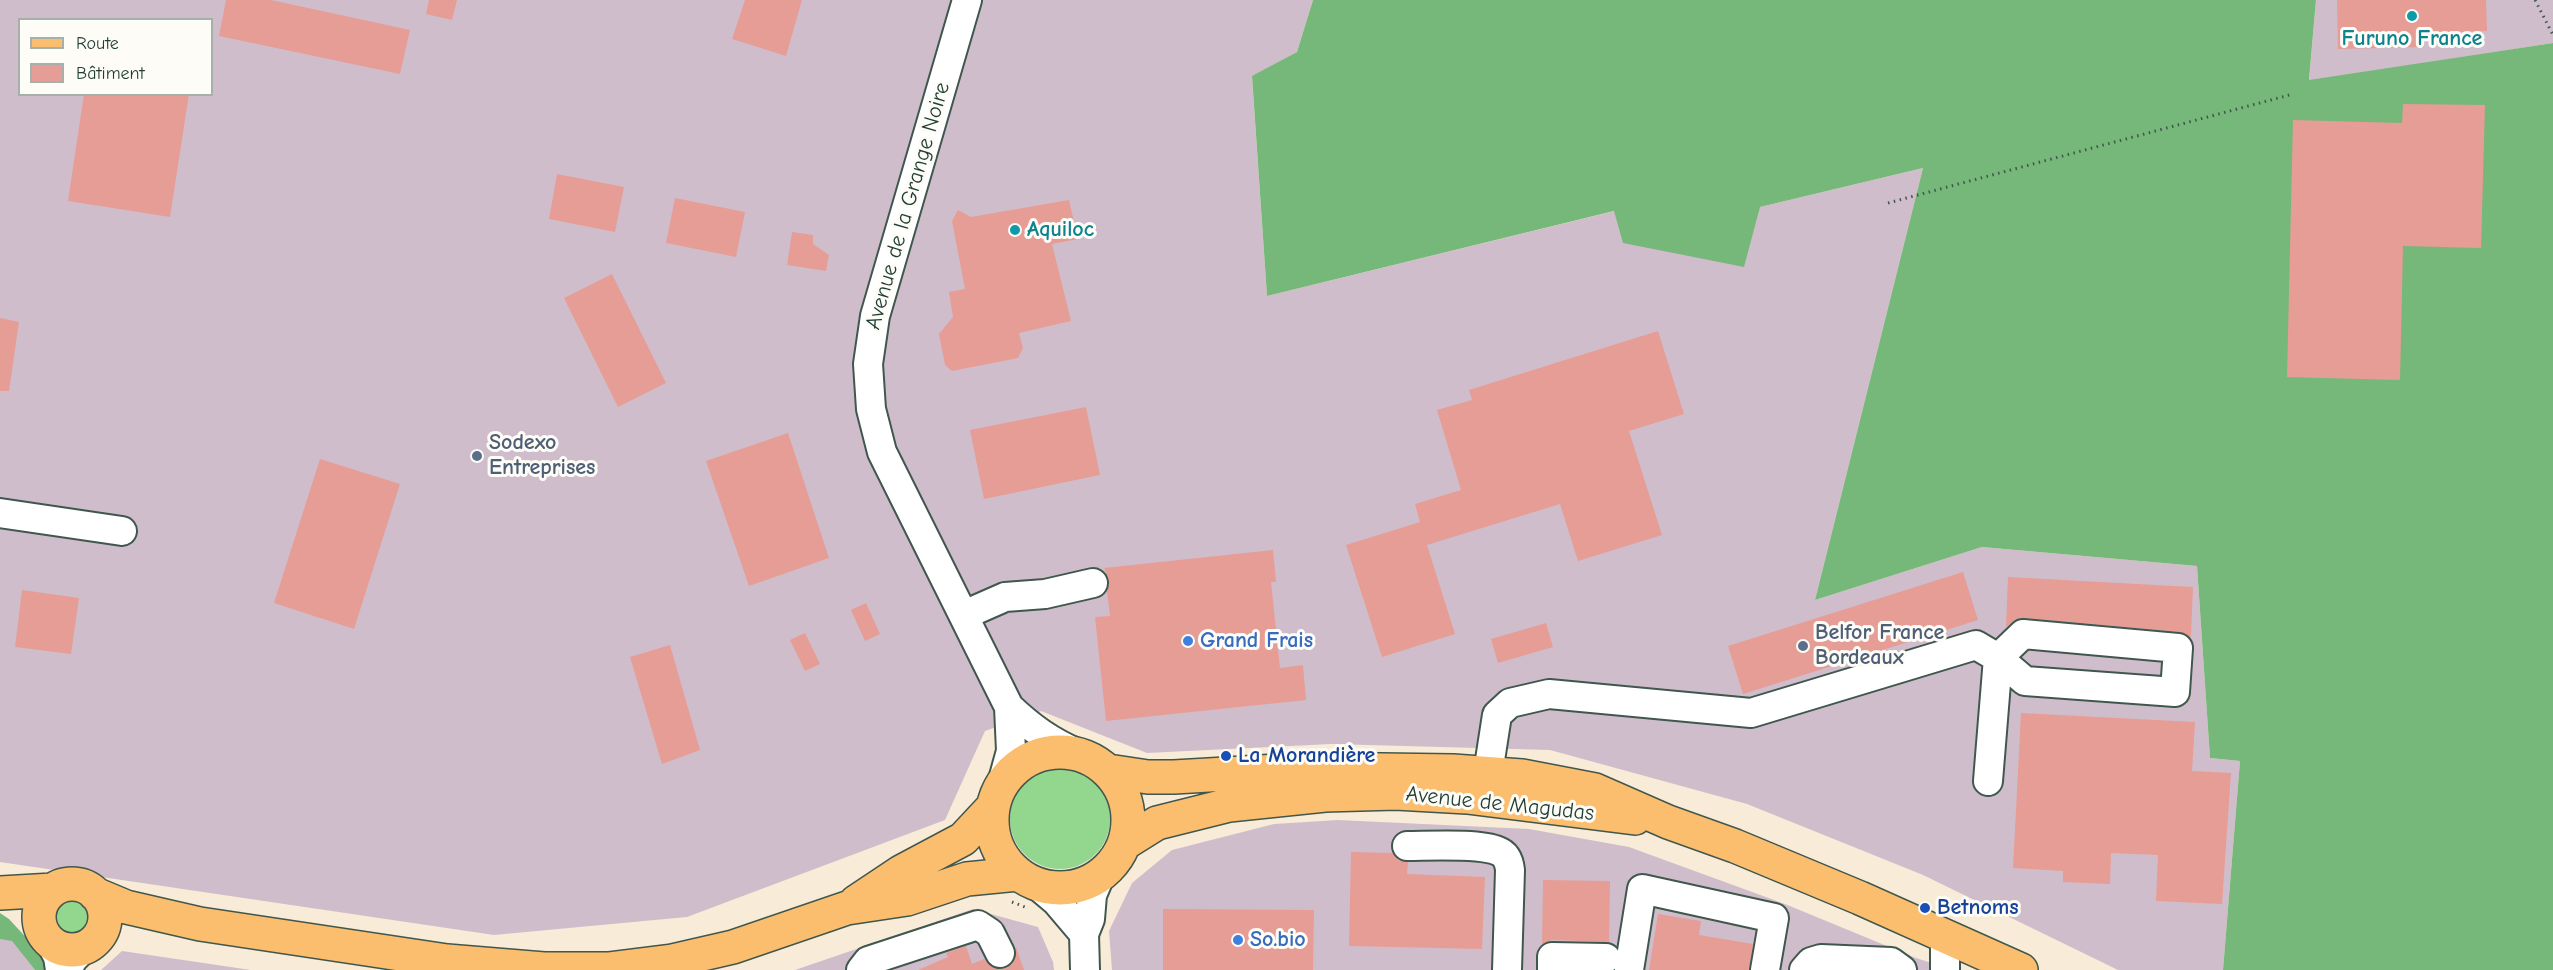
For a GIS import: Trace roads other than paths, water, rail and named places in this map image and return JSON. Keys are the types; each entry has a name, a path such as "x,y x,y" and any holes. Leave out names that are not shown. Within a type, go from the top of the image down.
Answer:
{"main road":[{"path":"0,894 53,890 70,884 88,888 95,894 126,907 200,924 447,961 544,969 608,969 672,960 733,947 847,908 908,899 967,879 1022,892 1080,885 1100,876 1115,861 1125,843 1128,824 1127,804 1120,786 1095,760 1079,754 1058,751 1037,755 1018,765 963,839 900,872 847,908"},
{"name":"Avenue de Magudas","path":"1108,771 1148,777 1174,777 1312,769 1383,768 1522,776 1595,790 1668,822 1735,846 1945,935 2021,970"},
{"path":"997,794 991,827 995,845 1022,892"},
{"name":"Avenue de Magudas","path":"1125,843 1157,824 1229,806 1325,795 1396,794 1467,797 1668,822"},
{"path":"50,946 41,904 53,890"},
{"path":"0,894 28,912 50,946 69,950 84,951 113,928 136,923 200,924"},
{"path":"84,951 105,919 104,910 95,894"}],"street":[{"name":"Avenue de la Grange Noire","path":"967,0 874,316 868,364 871,409 882,452 1010,707 1032,728 1051,741 1079,754"},
{"path":"0,513 122,531"},
{"path":"964,615 1005,597 1045,594 1094,583"},
{"path":"1488,773 1497,715 1510,703 1549,694 1751,712 1976,645 1998,658 2025,681 2175,692 2178,648 2023,634 1998,658 1988,781"},
{"name":"Avenue de la Grange Noire","path":"997,794 1011,751 1010,707"},
{"path":"1407,846 1483,848 1496,850 1505,856 1510,870 1507,970"},
{"path":"1085,970 1084,934 1090,919 1092,895 1100,876"},
{"path":"1552,970 1552,957 1618,964 1642,889 1774,918 1765,970"},
{"path":"1022,892 1056,901 1084,934"},
{"path":"861,970 868,962 978,925 990,933 999,953"},
{"path":"1945,935 1946,970"},
{"path":"1804,970 1810,962 1821,959 1891,962 1902,970"}],"place":[{"name":"Furuno France","path":"2412,16"},
{"name":"Aquiloc","path":"1015,230"},
{"name":"Sodexo Entreprises","path":"477,456"},
{"name":"Grand Frais","path":"1188,641"},
{"name":"Belfor France Bordeaux","path":"1803,646"},
{"name":"La Morandière","path":"1226,756"},
{"name":"Betnoms","path":"1925,908"},
{"name":"So.bio","path":"1238,940"}]}
